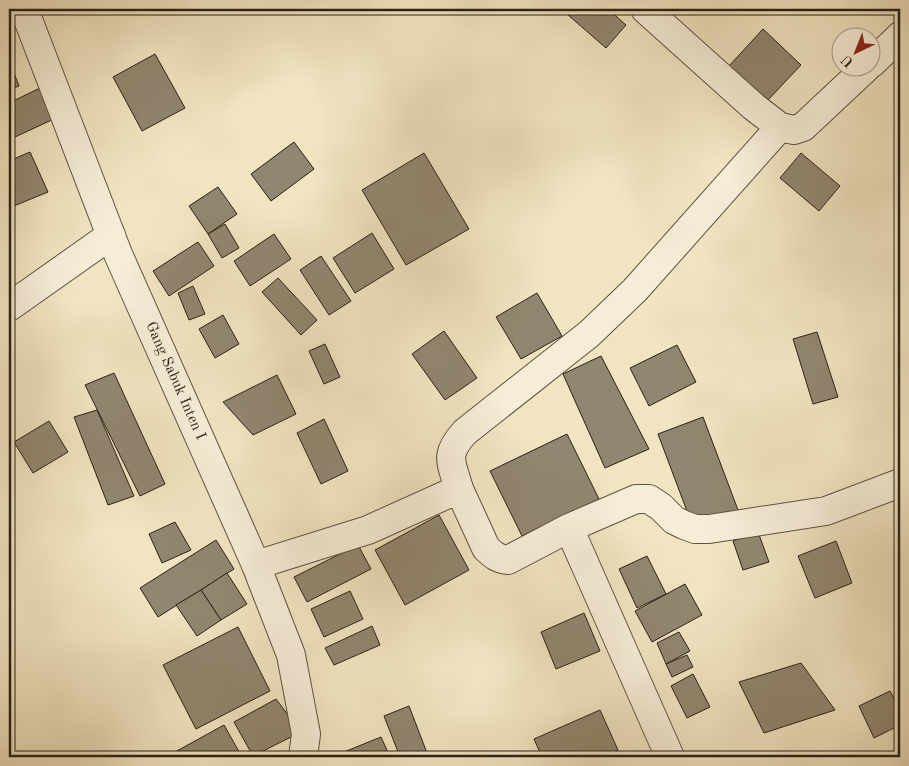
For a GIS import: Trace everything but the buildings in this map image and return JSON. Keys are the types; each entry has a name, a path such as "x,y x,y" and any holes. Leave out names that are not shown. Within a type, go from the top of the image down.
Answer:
{"street":[{"name":"Gang Sabuk Inten I","path":"24,9 111,235 256,565 291,655 306,734 303,757"},
{"path":"645,9 754,107 780,127 794,130 803,127 855,78"},
{"path":"882,53 900,36"},
{"path":"780,127 635,290 589,334 464,432 454,444 450,457 459,489 486,548 492,555 508,560 569,528 636,498 655,503 674,520 684,525 695,529 709,529 826,511 900,483"},
{"path":"9,307 111,235"},
{"path":"256,565 368,530 459,489"},
{"path":"569,528 670,757"}]}
